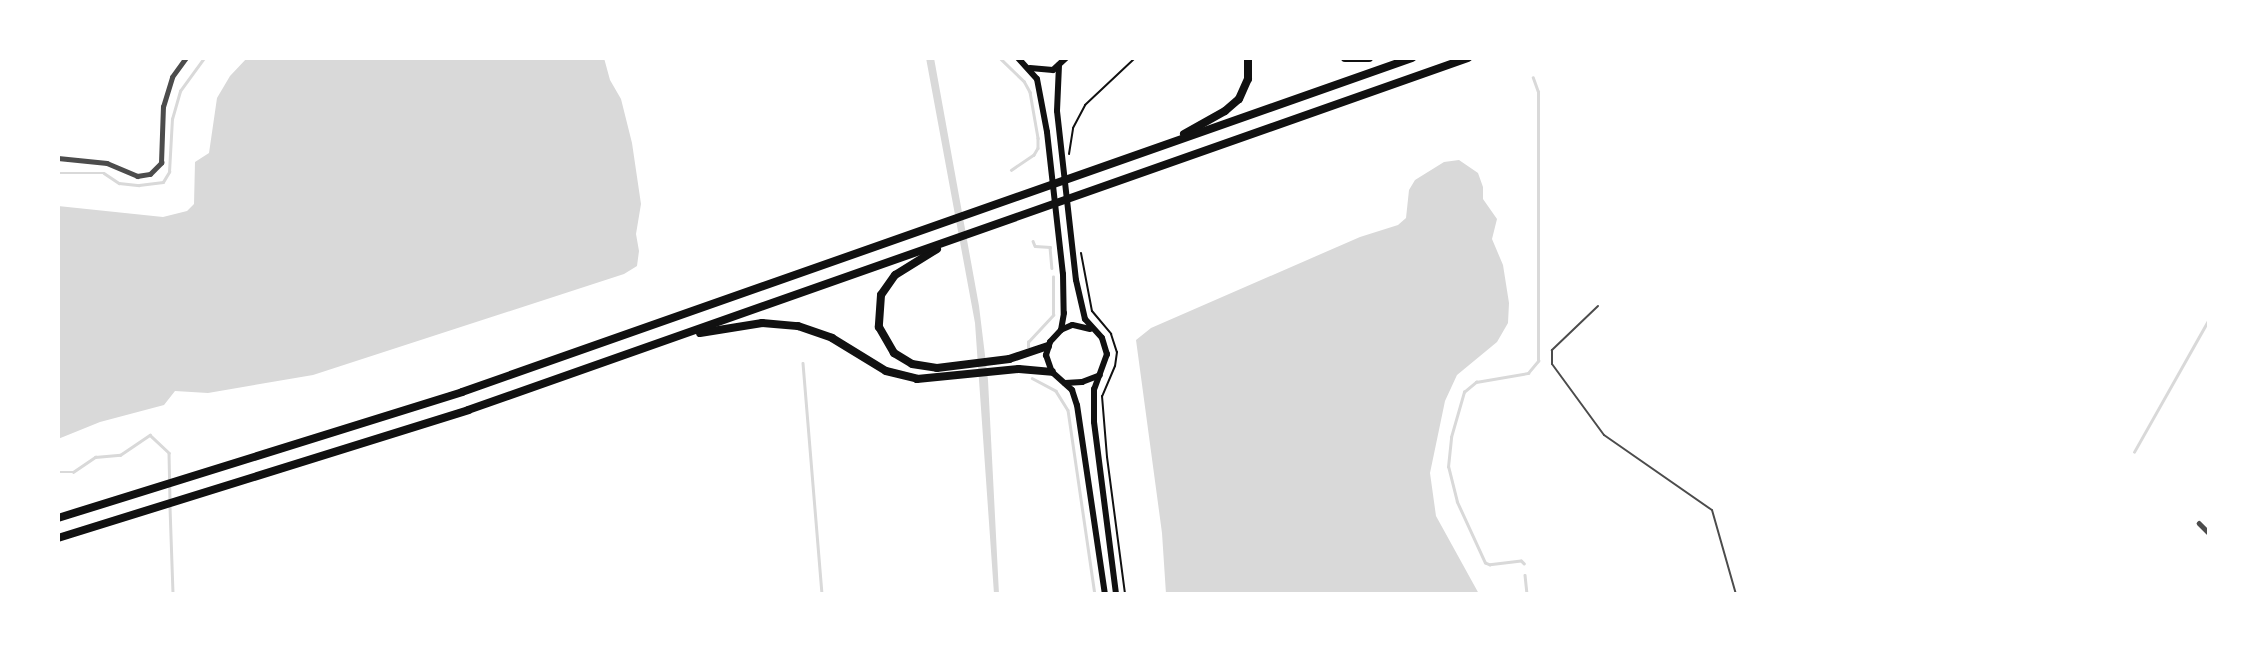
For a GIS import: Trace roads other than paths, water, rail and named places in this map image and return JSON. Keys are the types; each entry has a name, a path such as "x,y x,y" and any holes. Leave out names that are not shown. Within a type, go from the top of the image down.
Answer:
{"highway":[{"path":"1158,148 1232,106 1247,84 1248,58"},
{"path":"1345,58 1369,58"},
{"path":"58,518 474,388 1412,58"},
{"path":"58,538 396,433 684,335 1468,58"},
{"path":"951,241 891,279 880,299 878,323 888,346 909,363 937,368 996,361 1036,353 1048,346"},
{"path":"684,335 762,323 791,324 823,334 898,376 924,380 1028,369 1052,372"}],"main road":[{"path":"1018,58 1038,81 1047,132 1063,274 1064,313 1060,330 1048,346 1047,362 1052,372 1074,393 1083,432 1105,594"},
{"path":"1028,68 1051,70 1066,58"},
{"path":"1059,65 1057,111 1074,266 1085,319 1092,330 1102,338 1106,350 1106,363 1094,389 1094,422 1116,594"},
{"path":"1060,330 1072,325 1092,330"},
{"path":"1065,383 1082,382 1100,375"}],"street":[{"path":"58,158 107,163 137,176 150,174 160,163 163,107 172,77 187,58"},
{"path":"2199,523 2209,533"}],"lane":[{"path":"1598,306 1552,350 1552,364 1604,435 1712,510 1736,594"}],"waterway":[{"path":"58,173 104,173 119,183 139,185 163,182 169,172 172,119 180,91 204,58"},
{"path":"1001,59 1024,81 1030,92 1038,138 1038,148 1034,155 1012,170"},
{"path":"1524,564 1521,561 1490,565 1485,563 1457,502 1448,467 1451,437 1464,392 1476,382 1528,373 1538,361 1538,92 1533,78"},
{"path":"1033,241 1035,246 1050,247 1052,268"},
{"path":"1028,347 1028,342 1053,315 1053,277"},
{"path":"2134,452 2209,319"},
{"path":"803,363 822,594"},
{"path":"1032,378 1056,391 1068,410 1095,594"},
{"path":"58,472 73,472 95,457 120,455 150,435 169,453 170,500"},
{"path":"170,507 173,594"},
{"path":"1525,575 1527,594"}]}
